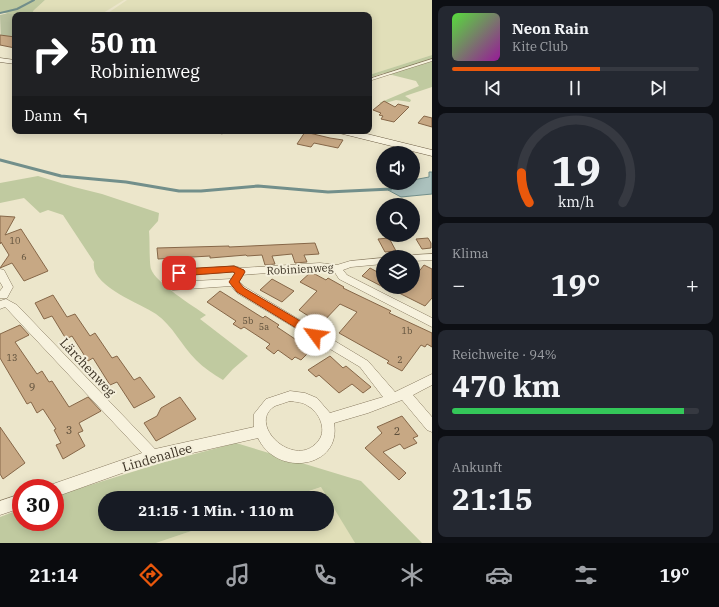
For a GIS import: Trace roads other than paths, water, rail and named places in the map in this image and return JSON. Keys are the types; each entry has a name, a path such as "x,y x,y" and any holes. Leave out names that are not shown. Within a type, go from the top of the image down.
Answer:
{"street":[{"path":"0,60 12,62"},
{"path":"355,134 432,153"},
{"path":"420,258 432,257"},
{"name":"Robinienweg","path":"237,277 234,269 179,273 170,276 167,281 174,286 320,266 337,268 350,264 376,262"},
{"path":"337,268 343,277 432,323"},
{"path":"0,272 8,287 2,299"},
{"path":"237,277 241,290 364,364 432,426"},
{"name":"Lärchenweg","path":"2,299 14,308 153,456"},
{"path":"327,420 398,396 419,387 432,379"},
{"path":"290,396 301,397 312,402 321,410 327,420 329,429 328,438 323,447 315,453 305,456 294,457 283,454 265,441 261,432 260,421 262,411 269,403 279,398 290,396"},
{"name":"Lindenallee","path":"64,487 153,456 261,432"},
{"path":"0,508 12,504"}],"lane":[{"path":"372,79 432,60"}],"water":[{"path":"429,172 432,172 432,194 401,197 388,190 420,190 420,179 429,177"}],"waterway":[{"path":"0,13 17,9 34,0"},
{"path":"0,160 61,176 126,182 179,191 201,191 258,186 328,192 376,190"}]}
